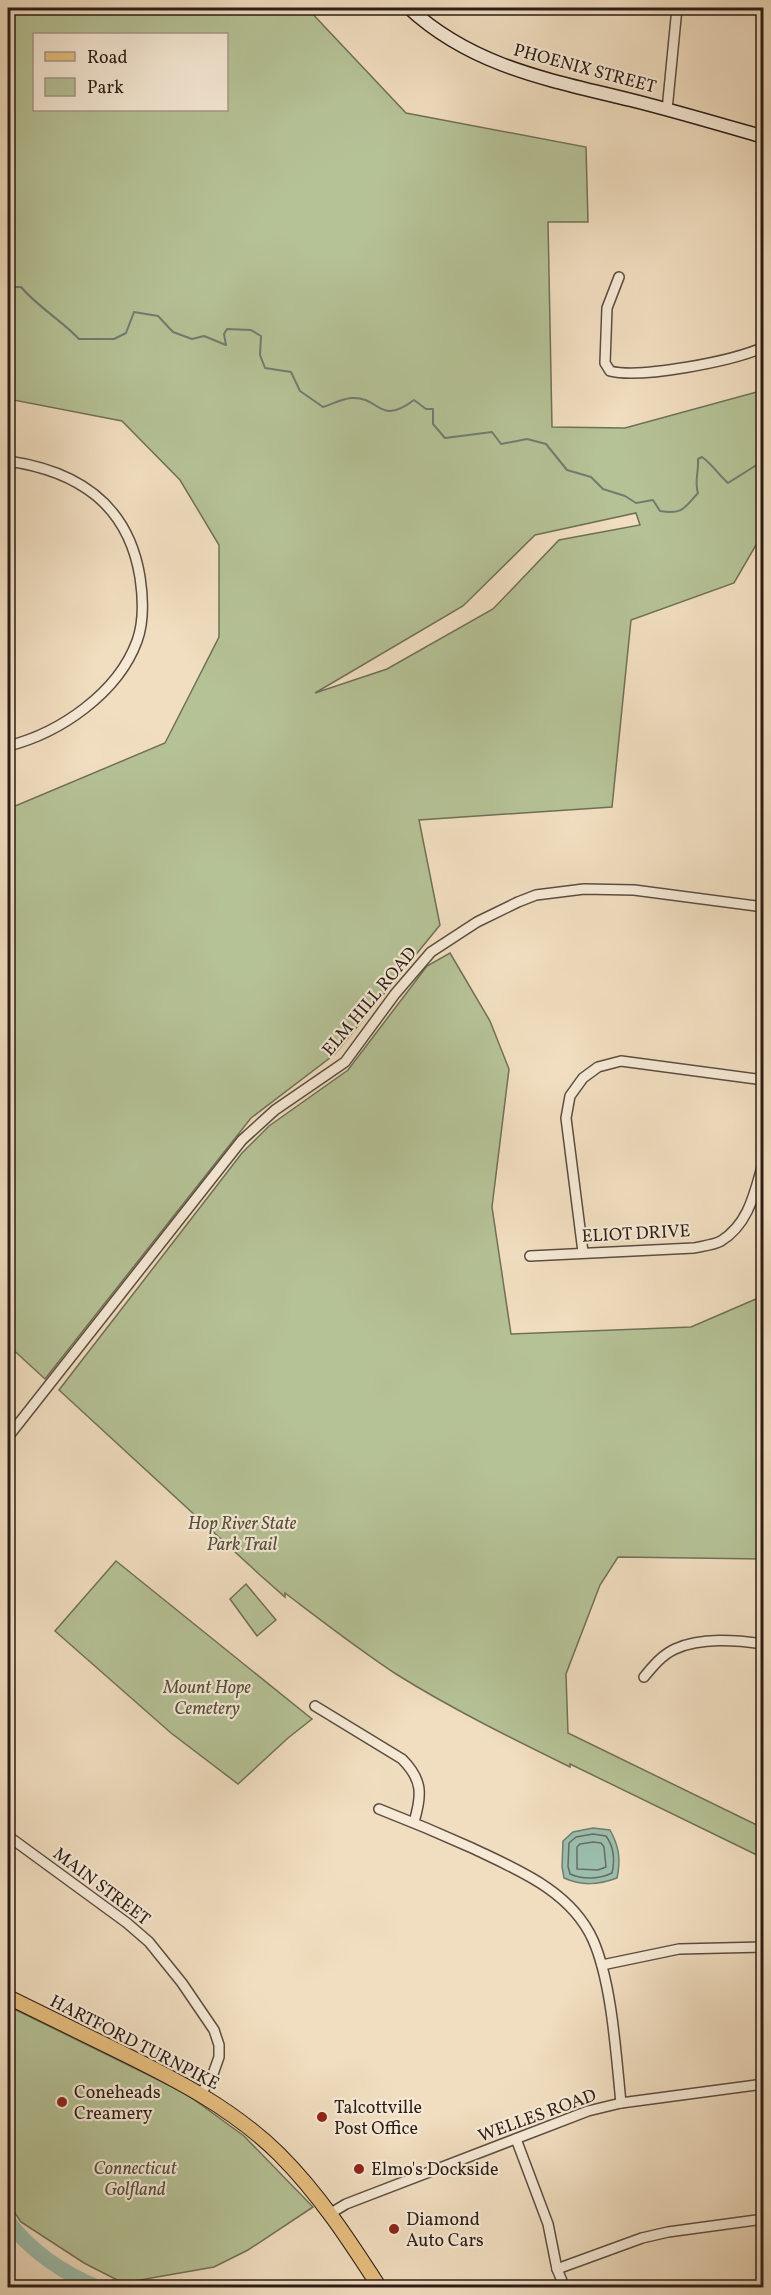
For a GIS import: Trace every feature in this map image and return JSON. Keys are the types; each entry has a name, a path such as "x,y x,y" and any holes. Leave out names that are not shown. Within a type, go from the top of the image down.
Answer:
{"main road":[{"name":"HARTFORD TURNPIKE","path":"8,1997 201,2094 237,2119 274,2149 331,2213 380,2288"}],"street":[{"name":"PHOENIX STREET","path":"409,8 440,33 477,55 543,78 764,137"},
{"path":"667,110 677,8"},
{"path":"619,277 607,309 605,363 610,372 622,374 696,365 764,347"},
{"path":"8,461 35,465 60,474 87,488 109,507 126,530 136,555 142,589 138,639 124,668 108,688 88,707 67,720 8,746"},
{"name":"ELM HILL ROAD","path":"8,1437 242,1140 275,1110 345,1062 395,993 431,952 477,922 518,902 536,895 564,891 634,890 764,907"},
{"path":"583,1252 566,1118 570,1096 583,1078 598,1067 621,1061 764,1080"},
{"name":"ELIOT DRIVE","path":"530,1256 694,1248 720,1242 739,1226 751,1206 764,1160"},
{"path":"644,1677 657,1661 673,1649 689,1644 715,1642 764,1644"},
{"path":"315,1706 402,1760 413,1771 420,1787 419,1806 414,1822"},
{"path":"379,1809 414,1822 535,1879 560,1897 579,1917 592,1939 602,1965 621,2103"},
{"name":"MAIN STREET","path":"8,1836 127,1923 149,1942 182,1983 214,2030 219,2045 219,2058 201,2094"},
{"path":"602,1965 679,1949 764,1947"},
{"name":"WELLES ROAD","path":"331,2213 346,2204 588,2111 621,2103 764,2084"},
{"path":"516,2139 548,2224 557,2269 562,2281"},
{"path":"557,2269 642,2238 668,2232 764,2219"}],"green space":[{"path":"8,8 307,8 406,113 586,147 588,222 548,222 552,427 625,428 764,390 763,533 734,583 631,620 612,807 419,820 440,925 335,1054 251,1118 45,1379 8,1345 8,809 165,743 219,637 219,545 180,480 122,421 8,399","holes":["636,513 640,525 559,540 493,609 387,669 315,693 463,606 535,535"]},
{"name":"Hop River State Park Trail","path":"450,953 490,1021 509,1069 492,1207 511,1334 691,1327 763,1296 763,1559 618,1557 600,1585 566,1674 568,1733 763,1828 763,1858 526,1745 396,1674 285,1593 285,1597 59,1390 242,1153 269,1126 348,1070 427,966"},
{"name":"Mount Hope Cemetery","path":"116,1561 312,1719 238,1784 171,1733 55,1631"},
{"path":"246,1584 276,1620 257,1636 230,1599"},
{"name":"Connecticut Golfland","path":"8,2006 185,2093 244,2136 313,2207 248,2250 214,2267 123,2283 84,2263 21,2222 8,2203"}],"water":[{"path":"593,1828 610,1830 613,1836 618,1853 617,1878 590,1884 564,1878 563,1841 573,1832"}],"waterway":[{"path":"8,291 21,287 79,339 114,339 126,333 134,312 158,316 173,332 192,339 204,336 226,345 224,334 227,329 251,330 261,336 260,355 265,368 291,372 300,391 323,407 351,398 368,401 386,411 393,411 414,400 426,409 433,409 433,424 445,438 492,432 501,444 527,439 546,444 567,470 591,477 603,489 625,496 636,503 653,500 660,511 678,511 698,493 696,485 698,459 702,457 728,483 755,466 764,465"},
{"path":"8,2221 27,2243 49,2261 99,2288"}],"place":[{"name":"Coneheads Creamery","path":"62,2102"},
{"name":"Talcottville Post Office","path":"322,2117"},
{"name":"Elmo's Dockside","path":"359,2169"},
{"name":"Diamond Auto Cars","path":"394,2229"}]}
